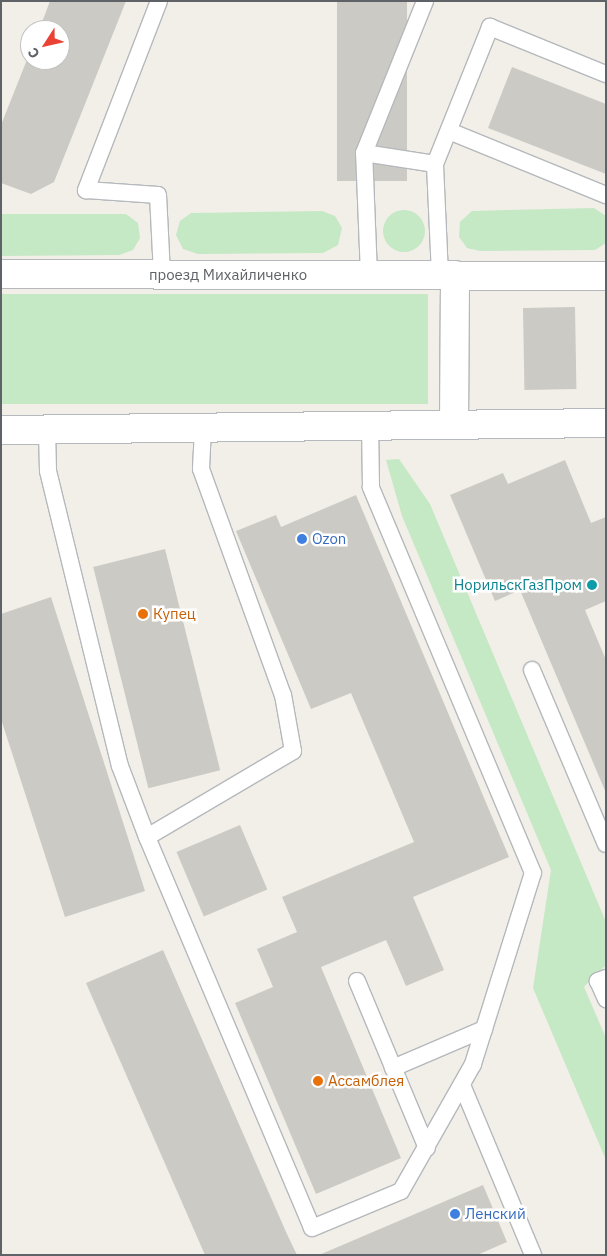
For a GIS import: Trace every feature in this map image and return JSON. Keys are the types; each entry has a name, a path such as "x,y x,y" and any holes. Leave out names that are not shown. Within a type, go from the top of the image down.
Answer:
{"street":[{"name":"проезд Михайличенко","path":"1,274 606,276"},
{"path":"448,275 454,424"},
{"path":"1,430 606,423"}],"lane":[{"path":"159,1 86,190 158,195 162,274"},
{"path":"369,275 364,153 425,1"},
{"path":"448,275 435,164 490,27 606,74"},
{"path":"449,131 606,195"},
{"path":"364,153 435,164"},
{"path":"47,430 48,471 118,757 147,838 312,1228 401,1190 462,1085 484,1029 534,873 371,487 370,425"},
{"path":"147,838 293,751 282,695 201,469 203,428"},
{"path":"532,670 606,844"},
{"path":"606,978 598,981 606,999"},
{"path":"357,981 427,1148"},
{"path":"394,1068 484,1029"},
{"path":"462,1085 533,1255"}],"green space":[{"path":"594,208 606,216 606,243 595,250 480,251 467,248 459,237 460,222 472,211"},
{"path":"404,210 419,216 425,231 419,246 404,252 389,246 383,231 389,216"},
{"path":"322,211 335,216 342,228 338,245 323,253 198,254 183,249 176,235 180,221 191,213"},
{"path":"1,214 126,214 138,223 140,238 133,250 119,255 1,256"},
{"path":"1,294 428,294 428,404 1,404"},
{"path":"399,459 430,504 606,922 606,965 584,987 606,1038 606,1160 533,988 551,870 402,516 386,460"}],"building":[{"path":"50,1 126,1 54,182 31,194 1,183 1,125 23,70 70,70 70,20 43,20"},
{"path":"337,1 407,1 407,181 337,181"},
{"path":"512,67 606,104 606,174 488,128"},
{"path":"575,307 576,389 524,390 523,308"},
{"path":"565,460 591,523 606,517 606,601 585,610 606,660 606,793 520,590 495,601 450,495 503,473 508,484"},
{"path":"356,495 509,857 413,897 444,970 406,986 386,940 321,967 401,1158 316,1194 235,1003 273,987 257,949 297,932 282,897 414,842 351,693 311,709 236,531 276,515 281,527"},
{"path":"165,549 220,770 148,788 93,567"},
{"path":"51,597 145,891 65,917 1,719 1,614"},
{"path":"240,825 267,889 204,916 176,852"},
{"path":"163,950 297,1255 205,1255 86,983"},
{"name":"Ленский","path":"483,1185 507,1242 477,1255 319,1255"}],"place":[{"name":"Ozon","path":"302,539"},
{"name":"НорильскГазПром","path":"592,585"},
{"name":"Купец","path":"143,614"},
{"name":"Ассамблея","path":"318,1081"},
{"name":"Ленский","path":"455,1214"}]}
